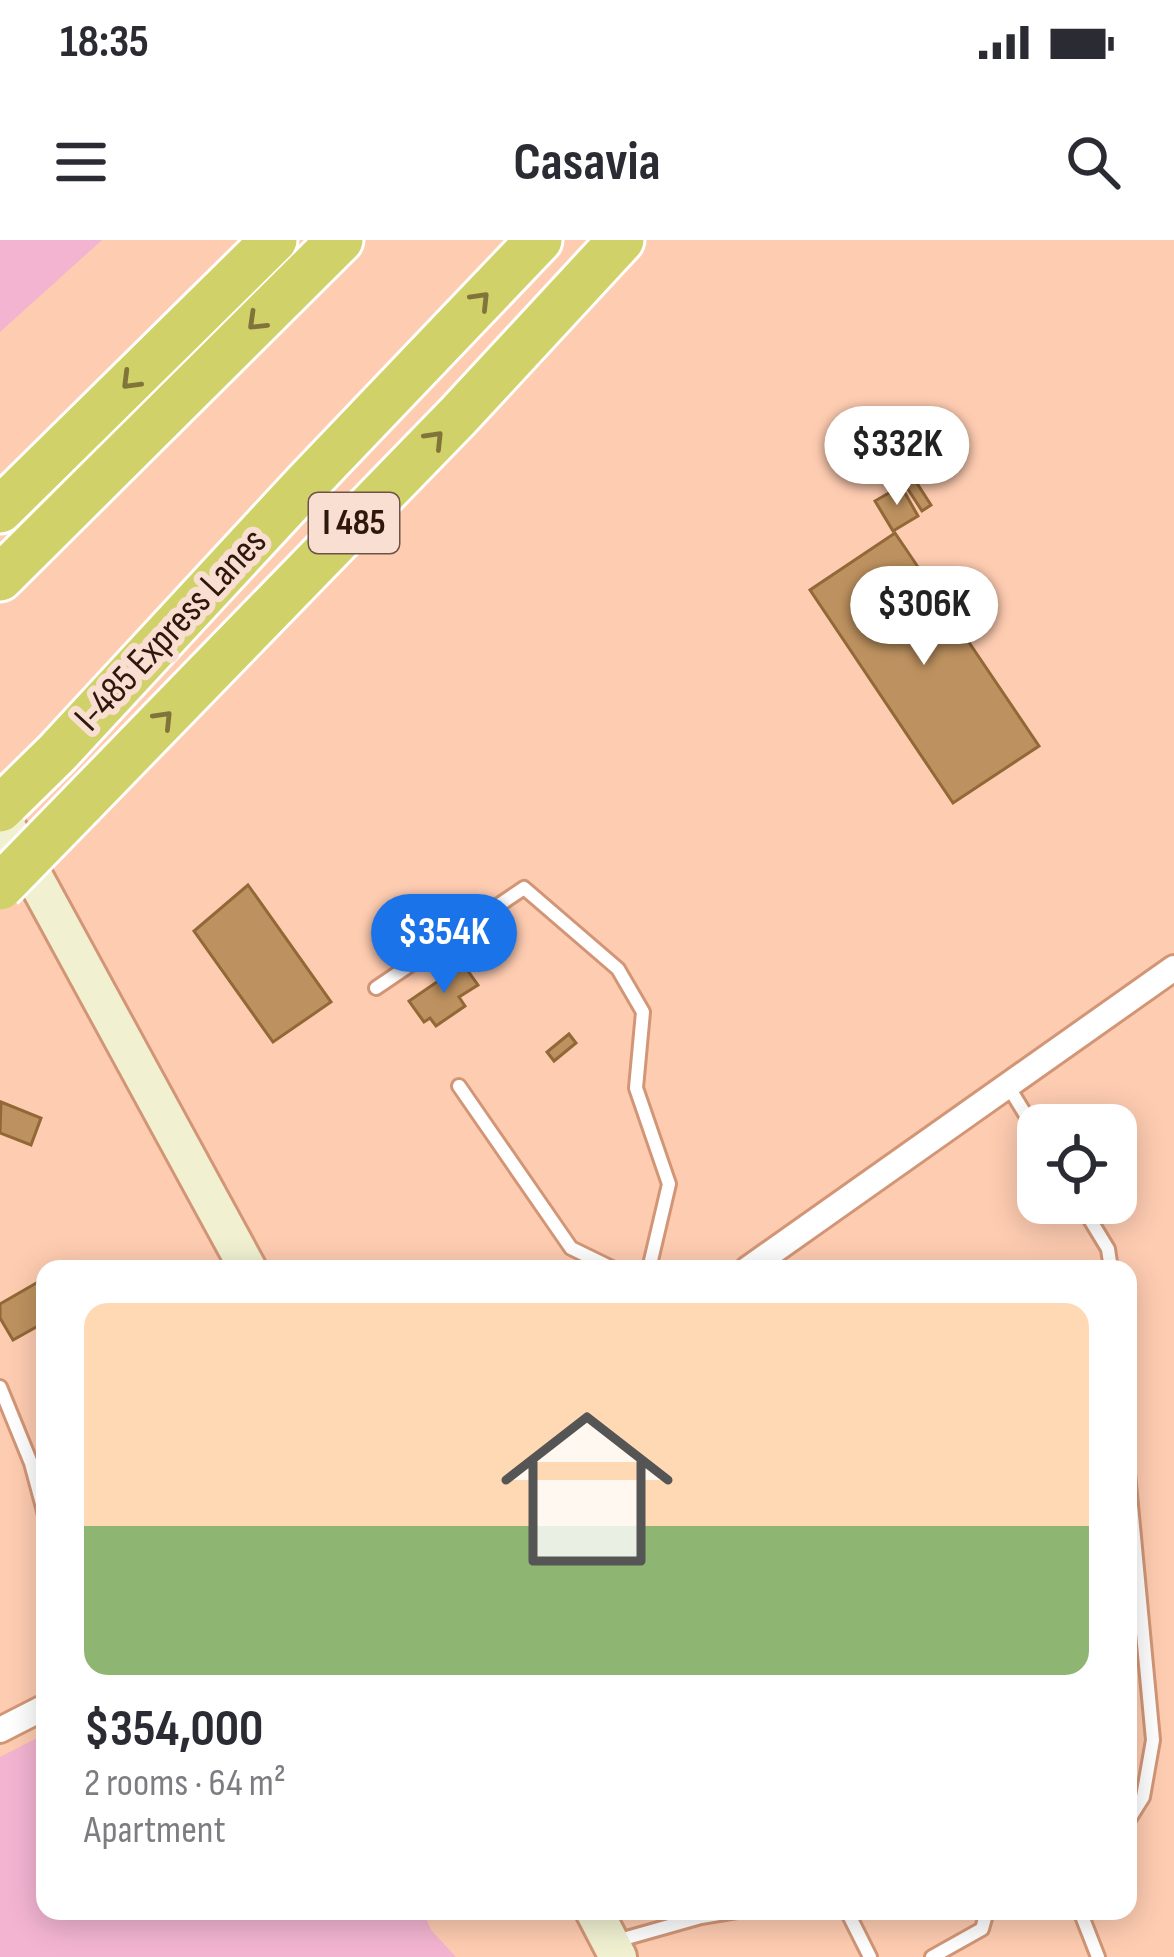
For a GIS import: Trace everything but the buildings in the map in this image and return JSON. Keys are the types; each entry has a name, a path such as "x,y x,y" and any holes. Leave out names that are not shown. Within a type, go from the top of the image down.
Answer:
{"highway":[{"path":"0,510 274,240"},
{"path":"0,578 340,240"},
{"name":"I-485 Express Lanes","path":"0,812 539,240"},
{"name":"I 485","path":"0,887 458,416 621,240"}],"main road":[{"path":"0,812 243,1260"}],"street":[{"path":"761,1260 1174,968"},
{"path":"0,1730 36,1712"}],"lane":[{"path":"376,988 524,888 618,969 643,1012 636,1088 669,1184 651,1260"},
{"path":"1007,1085 1019,1104"},
{"path":"459,1086 571,1248 596,1260"},
{"path":"1093,1224 1110,1260"},
{"path":"2,1396 36,1458"},
{"path":"1137,1568 1153,1740 1137,1807"},
{"path":"607,1937 696,1920"},
{"path":"852,1920 870,1957"},
{"path":"932,1957 982,1929 984,1920"},
{"path":"1084,1920 1098,1957"}],"shaded area":[{"path":"0,240 102,240 0,332"},
{"path":"36,1739 36,1920 427,1920 456,1957 0,1957 0,1757"}]}
